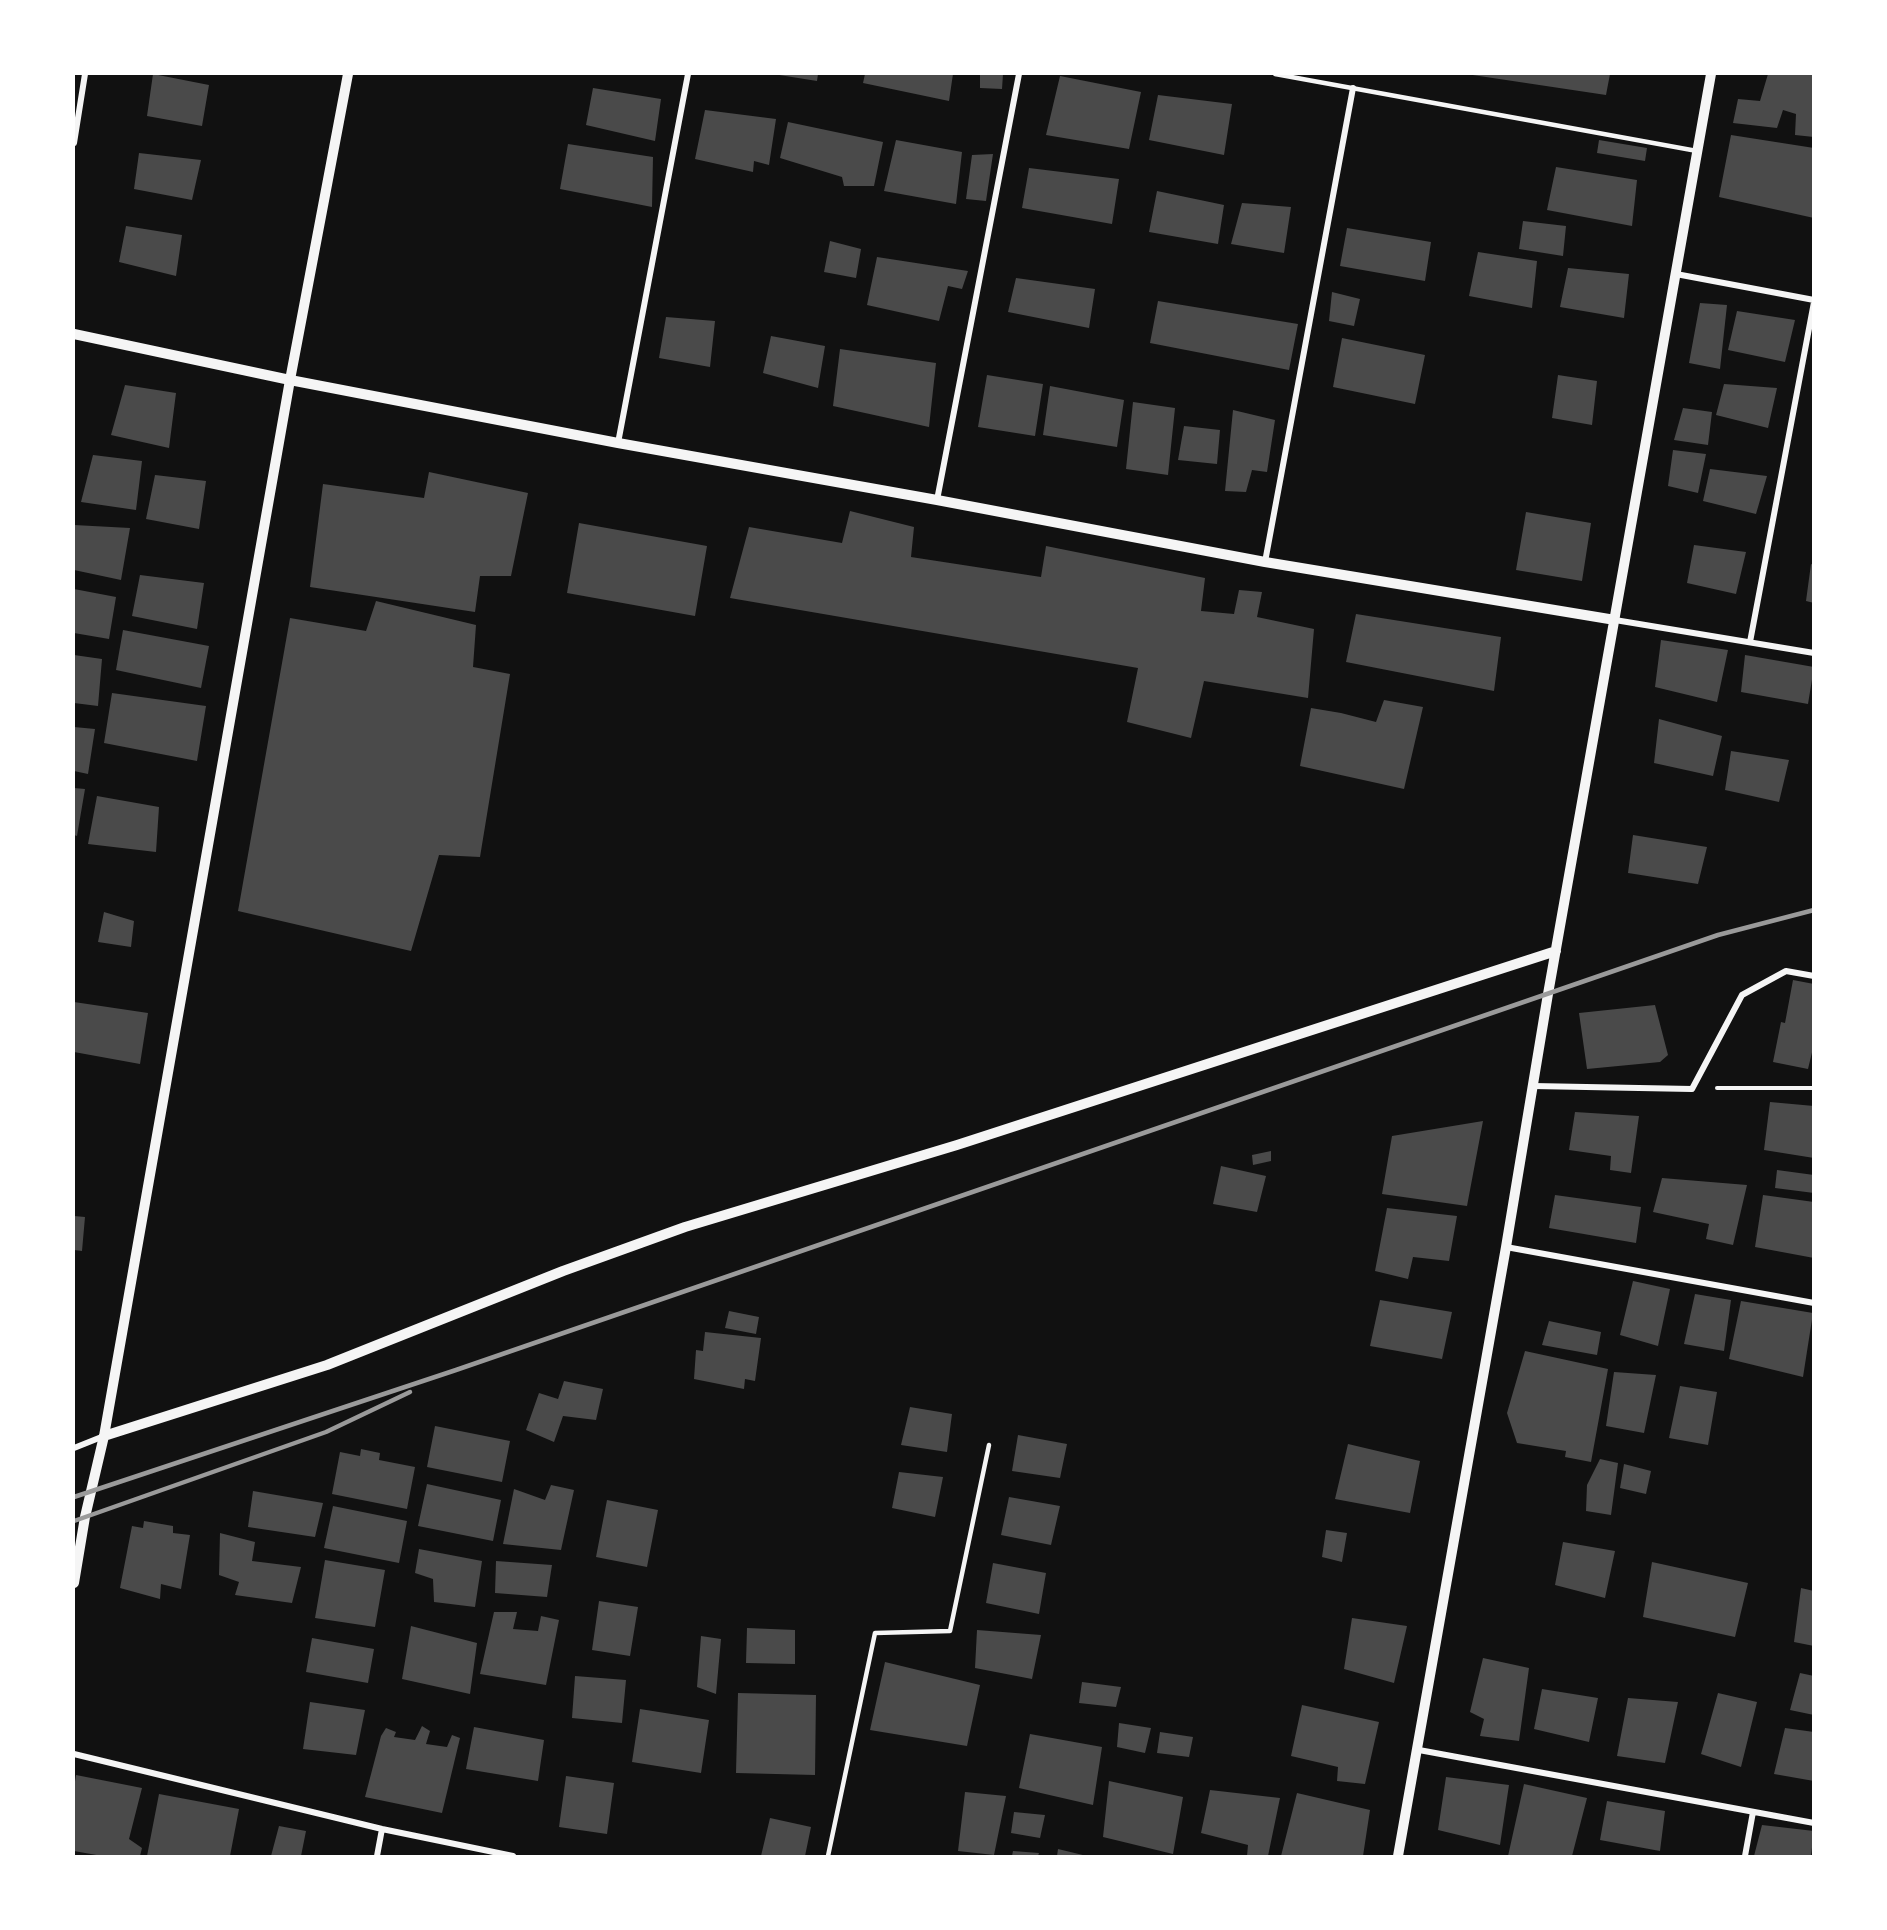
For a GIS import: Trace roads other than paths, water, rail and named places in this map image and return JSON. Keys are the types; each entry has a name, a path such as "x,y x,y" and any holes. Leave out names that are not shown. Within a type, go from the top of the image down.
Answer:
{"street":[{"path":"74,143 85,74"},
{"path":"74,1583 85,1517 104,1436 290,380 348,74"},
{"path":"618,442 688,74"},
{"path":"937,500 1019,74"},
{"path":"1398,1857 1419,1750 1556,951 1711,74"},
{"path":"1265,562 1353,88"},
{"path":"1676,274 1814,301 1750,642"},
{"path":"74,334 290,380 1265,562 1814,653"},
{"path":"74,1448 104,1436 327,1365 563,1271 685,1227 968,1141 1556,951"},
{"path":"1533,1086 1692,1089 1742,995 1786,971 1814,976"},
{"path":"1506,1247 1814,1303"},
{"path":"1419,1750 1814,1823"},
{"path":"74,1754 381,1829 513,1857"},
{"path":"1745,1857 1753,1812"},
{"path":"376,1857 381,1829"}],"lane":[{"path":"1275,74 1697,151"},
{"path":"828,1857 875,1633 950,1631 989,1445"}],"railway":[{"path":"74,1497 456,1370 1718,935 1814,910"},
{"path":"74,1521 326,1432 410,1392"}]}
